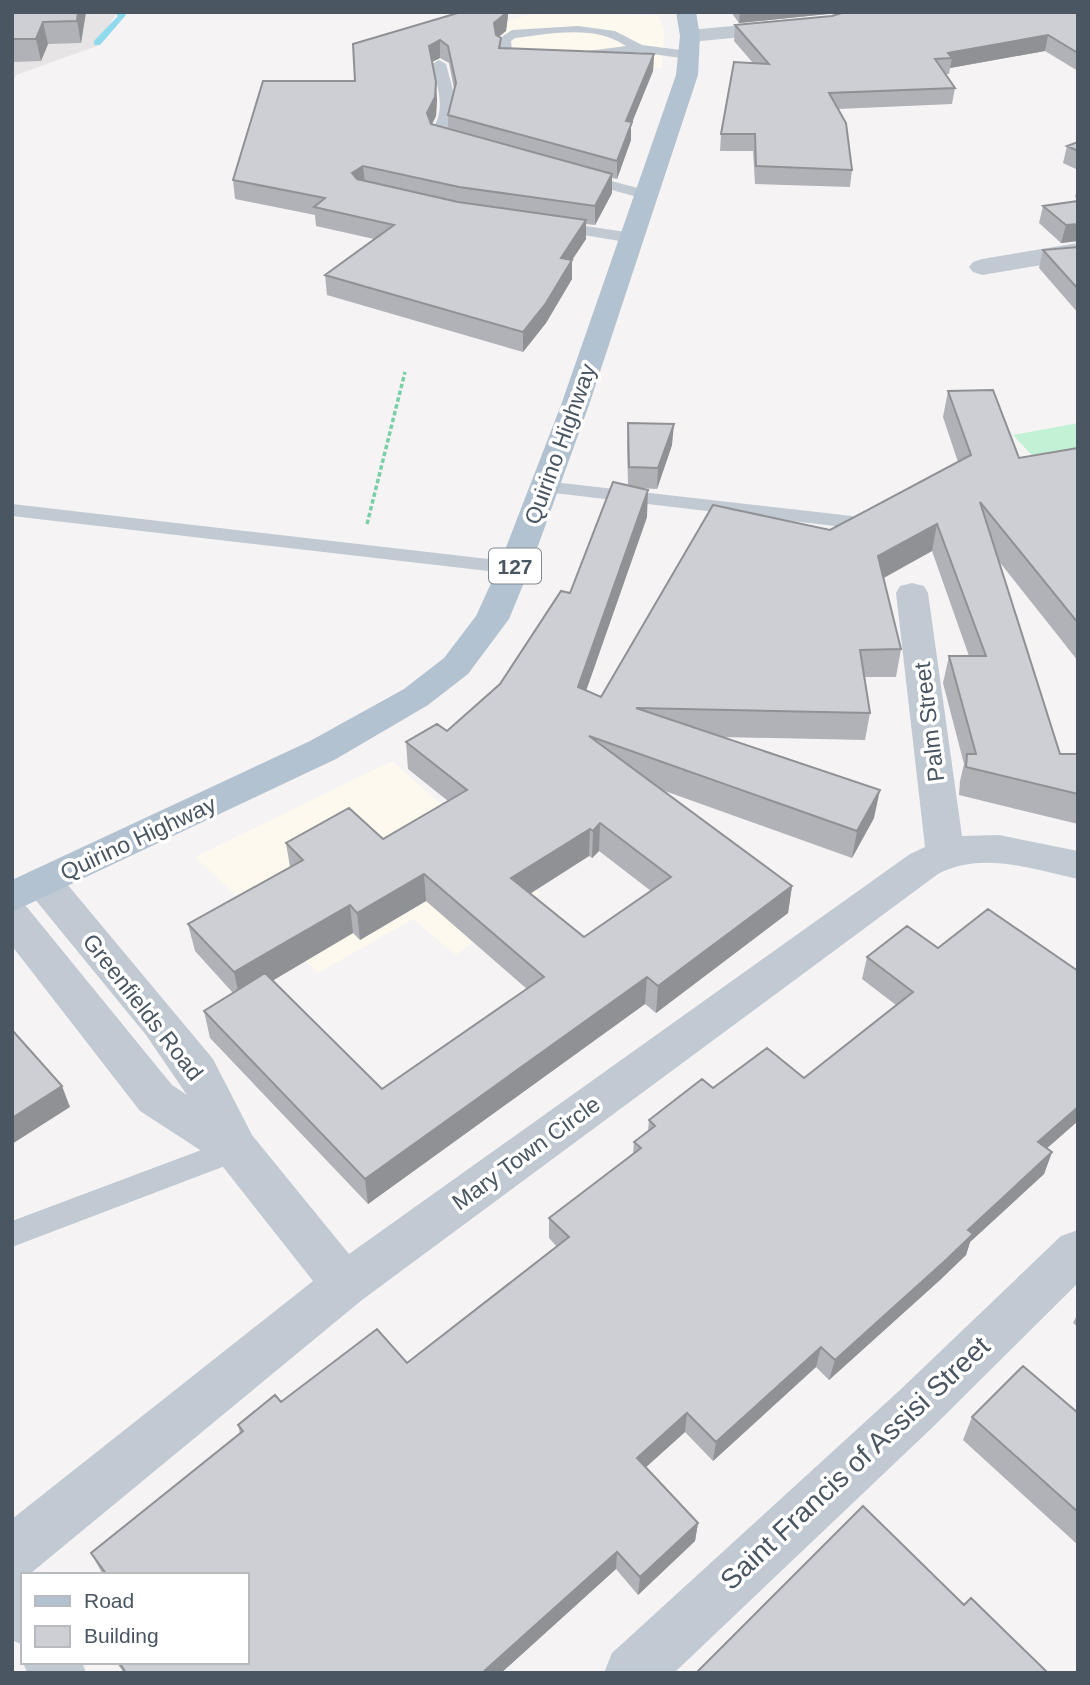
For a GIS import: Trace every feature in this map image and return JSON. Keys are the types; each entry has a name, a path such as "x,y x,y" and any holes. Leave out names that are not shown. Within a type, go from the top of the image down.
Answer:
{"main road":[{"name":"Quirino Highway","path":"28,889 323,750 416,697 456,666 492,619 544,487 648,195 687,75 688,34"}],"street":[{"path":"688,34 829,23 845,19 848,12"},
{"path":"982,267 1078,251"},
{"name":"Palm Street","path":"912,593 944,851"},
{"path":"944,851 970,848 1006,850 1078,865"},
{"name":"Mary Town Circle","path":"12,1555 345,1285 944,851"},
{"name":"Greenfields Road","path":"28,889 198,1072 236,1149"},
{"name":"Greenfields Road","path":"12,917 156,1098 236,1149"},
{"path":"236,1149 345,1285"},
{"name":"Saint Francis of Assisi Street","path":"632,1673 918,1407 1078,1251"}],"lane":[{"path":"546,56 521,57 506,52 504,40 512,34 587,31 624,35 638,48"},
{"path":"571,56 609,54 688,34"},
{"path":"439,64 450,115 446,125 437,133 439,138 475,149"},
{"path":"568,174 648,195"},
{"path":"539,224 632,238"},
{"path":"544,487 852,522"},
{"path":"12,510 514,568"},
{"path":"12,1234 236,1149"}],"path":[{"path":"360,550 405,372"}],"shaded area":[{"path":"12,12 116,14 97,46 16,75 12,83"},
{"path":"531,14 659,15 664,32 662,68 513,61 493,26"},
{"path":"392,761 540,893 456,955 413,919 318,973 195,857"}],"green space":[{"path":"1078,423 1078,460 1042,466 1013,435"}],"building":[{"path":"12,12 78,12 77,21 43,22 36,39 12,39"},
{"path":"461,12 506,12 494,23 496,35 501,38 499,48 654,54 626,121 632,122 617,161 448,115 456,83 448,46 440,40 429,46 436,82 435,97 427,113 431,124 612,174 595,206 459,187 363,166 352,173 357,179 458,202 586,220 561,258 572,260 546,303 523,332 325,275 394,225 314,207 325,198 233,180 263,81 355,81 353,44"},
{"path":"845,12 1078,12 1078,53 1048,35 948,53 952,58 935,59 955,88 829,93 846,123 852,170 756,166 755,134 721,134 734,62 769,64 735,25 832,16"},
{"path":"1078,142 1078,151 1067,146"},
{"path":"1078,201 1078,224 1066,225 1043,206"},
{"path":"1078,247 1078,289 1043,250"},
{"path":"993,390 1019,458 1078,448 1078,623 980,502 1060,754 1078,754 1078,794 966,767 967,754 976,754 949,656 986,656 937,524 878,556 901,649 860,650 870,713 636,708 880,790 857,831 589,736 792,886 658,986 647,977 365,1179 204,1011 265,973 382,1089 544,977 424,874 357,913 350,905 234,972 188,924 303,860 286,843 349,808 383,839 467,790 406,742 437,724 447,731 500,684 561,591 570,593 613,482 648,490 578,687 601,697 713,505 830,530 971,455 948,391","holes":["600,823 671,877 584,937 511,878 590,829 593,831"]},
{"path":"628,423 674,424 658,468 629,467"},
{"path":"988,909 1078,971 1078,1107 1038,1142 1052,1152 968,1230 973,1234 947,1259 835,1360 821,1347 716,1442 687,1413 637,1458 698,1523 640,1577 617,1552 482,1673 126,1673 120,1664 248,1664 248,1573 106,1573 91,1553 243,1431 238,1425 275,1395 281,1402 377,1329 407,1363 569,1237 549,1218 641,1148 634,1142 655,1126 649,1120 702,1079 713,1088 767,1048 804,1078 913,992 867,957 907,926 938,948"},
{"path":"12,1030 62,1086 12,1118"},
{"path":"1023,1366 1078,1413 1078,1512 972,1417"},
{"path":"863,1506 964,1605 971,1598 1048,1673 696,1673"}],"waterway":[{"path":"97,43 122,15 117,12"}]}
